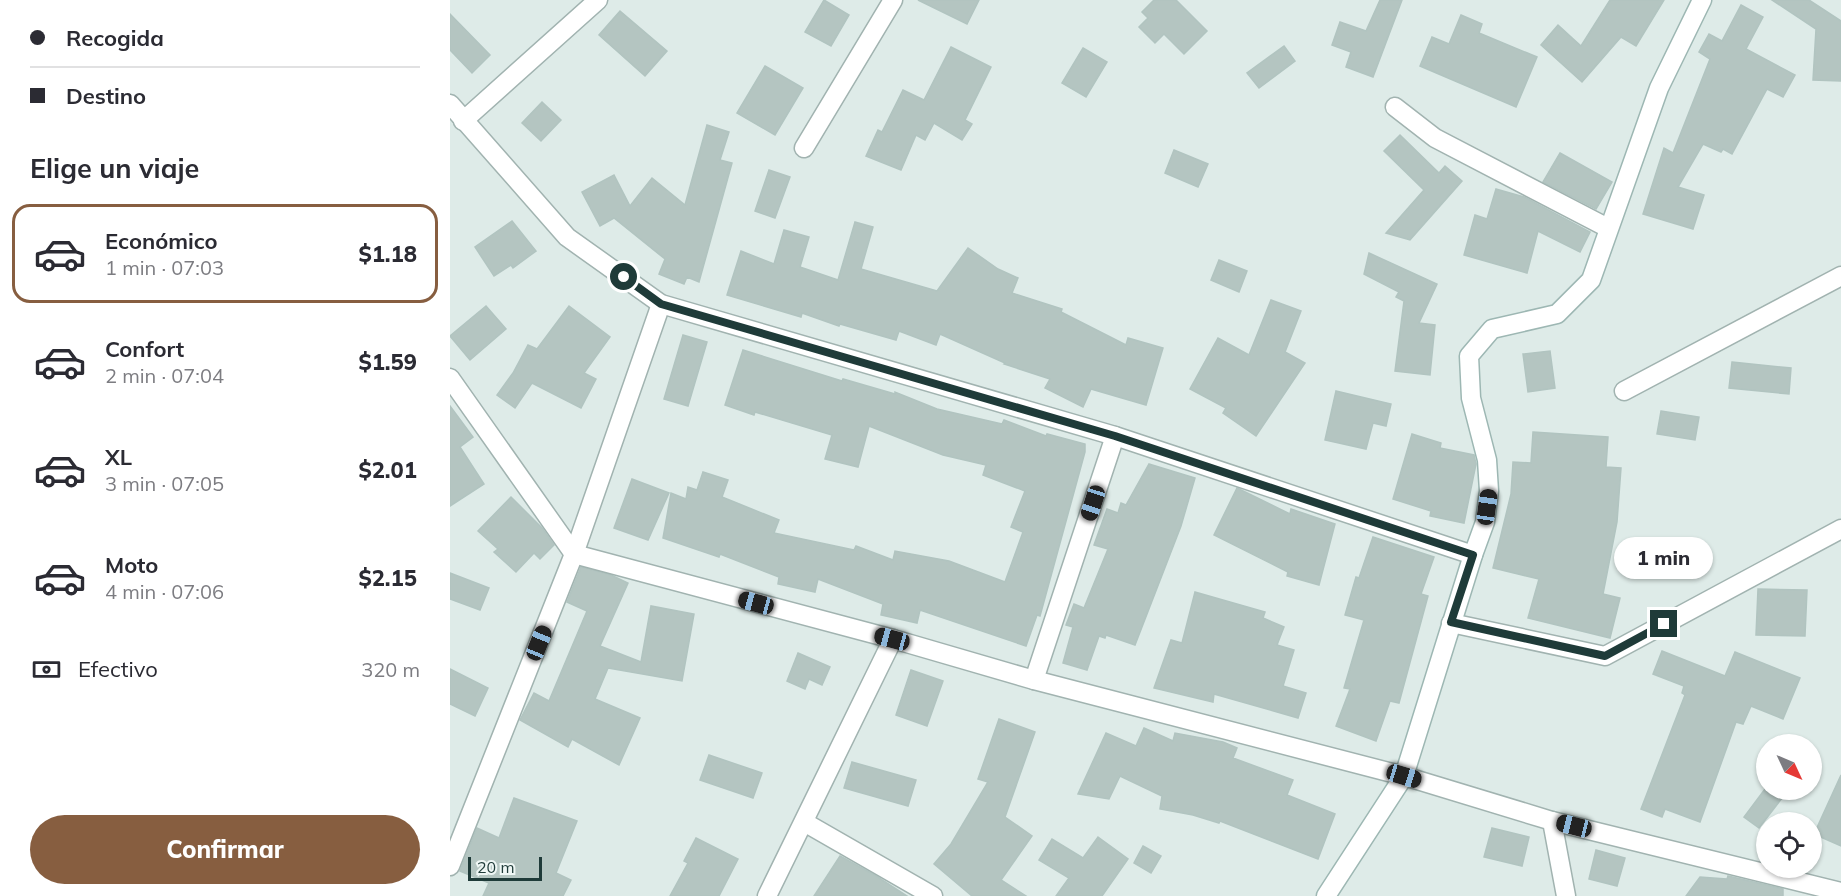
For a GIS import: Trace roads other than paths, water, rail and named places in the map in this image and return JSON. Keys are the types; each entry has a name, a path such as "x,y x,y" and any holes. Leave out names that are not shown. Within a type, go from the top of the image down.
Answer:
{"street":[{"path":"463,121 598,0"},
{"path":"804,148 893,0"},
{"path":"1326,896 1404,776 1451,622 1485,522 1489,491 1486,460 1471,398 1469,356 1492,330 1557,315 1591,280 1659,88 1702,0"},
{"path":"450,104 567,237 661,304 1115,436 1473,555"},
{"path":"1395,107 1435,138 1608,228"},
{"path":"1624,391 1841,276"},
{"path":"450,866 574,554 661,304"},
{"path":"450,378 574,554 892,639 1034,681 1404,776 1552,821 1796,889 1841,892"},
{"path":"1034,681 1115,436"},
{"path":"1451,622 1605,656 1841,529"},
{"path":"767,896 892,639"},
{"path":"1552,821 1566,896"},
{"path":"804,822 933,896"}]}
